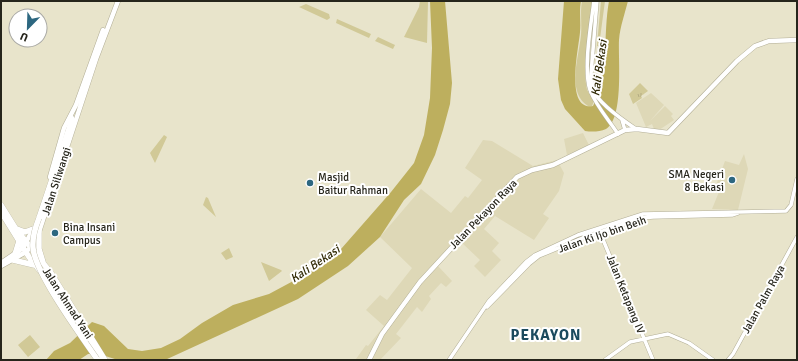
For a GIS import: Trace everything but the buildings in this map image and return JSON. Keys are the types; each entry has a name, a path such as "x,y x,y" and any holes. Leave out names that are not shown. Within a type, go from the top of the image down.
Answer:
{"highway":[{"path":"71,117 72,120 38,218 32,248 37,266 100,359"},
{"path":"1,205 27,248"},
{"path":"1,212 19,241 27,248"},
{"path":"16,229 25,232 36,230 39,248 45,266"},
{"path":"19,241 14,257 34,265"},
{"name":"Jalan Ahmad Yani","path":"27,248 34,265 80,324"},
{"name":"Jalan Ahmad Yani","path":"27,248 45,266 100,359"}],"main road":[{"path":"78,106 114,1"},
{"path":"96,54 118,1"},
{"name":"Jalan Pekayon Raya","path":"369,360 382,334 424,277 517,177 532,170 554,165 625,130 668,133 737,61 755,46 767,41 797,40"},
{"name":"Jalan Siliwangi","path":"36,230 64,128 78,106"},
{"name":"Jalan Siliwangi","path":"27,248 36,230 78,106"},
{"path":"1,266 27,248"},
{"path":"1,263 14,257"}],"street":[{"path":"594,1 587,72 588,84 593,98 618,134"},
{"path":"597,1 590,74 594,91 621,119 637,130"},
{"path":"621,119 625,130"},
{"name":"Jalan Ki Ijo bin Beih","path":"449,360 496,292 531,258 598,227 643,214 786,211 791,205 797,179"},
{"name":"Jalan Ki Ijo bin Beih","path":"486,307 533,260 600,232 653,217 732,215 739,213"},
{"name":"Jalan Ketapang IV","path":"598,227 652,360"},
{"name":"Jalan Palm Raya","path":"728,360 733,354 797,238"},
{"path":"605,360 627,343 644,338 673,334 713,360"}],"shaded area":[{"path":"430,1 445,1 452,83 450,104 435,155 421,184 404,200 380,237 348,266 298,299 165,360 118,360 99,354 88,354 79,360 46,360 54,351 70,343 92,322 104,326 128,349 142,351 161,348 180,339 202,323 233,305 269,294 310,272 341,249 391,192 414,163 424,135 430,98 432,48"},
{"path":"564,1 581,1 580,32 575,76 576,89 579,99 584,105 593,106 598,94 604,68 609,1 628,1 621,25 619,40 618,101 612,123 606,129 596,132 585,131 565,109 561,100 558,79"},
{"path":"651,93 664,105 650,121 665,106 673,114 671,116 674,120 659,130 654,129 652,124 646,127 636,103"},
{"path":"583,133 589,145 567,155 564,139"},
{"path":"483,140 492,141 533,166 557,160 564,173 559,191 543,214 549,218 534,240 495,216 484,229 499,243 492,251 501,260 485,277 474,266 480,260 460,241 438,266 452,281 446,287 441,283 429,296 431,299 422,312 417,307 396,334 401,338 380,360 357,360 356,359 366,345 368,346 384,326 366,310 380,295 387,300 412,268 380,237 421,189 451,213 465,196 468,198 482,180 465,168"},
{"name":"SMA Negeri 8 Bekasi","path":"744,154 748,169 738,210 712,209 721,187 716,185 725,161 739,165"}],"green space":[{"path":"420,1 428,1 427,43 404,37 419,7"},
{"path":"582,1 592,1 585,77 587,90 594,101 592,106 588,106 581,100 577,92 576,83 581,35"},
{"path":"601,1 605,1 599,46 597,46"},
{"path":"306,4 329,14 330,18 327,20 299,7"},
{"path":"337,19 371,34 369,38 336,23"},
{"path":"378,37 395,45 393,49 375,41"},
{"path":"640,83 648,91 641,96 642,98 633,104 629,94"},
{"path":"164,135 167,137 155,163 150,153"},
{"path":"206,197 208,198 216,217 203,205"},
{"path":"229,248 233,257 226,260 221,253"},
{"path":"261,262 281,270 282,271 269,281"},
{"path":"30,335 40,347 28,357 18,345"}],"place":[{"name":"SMA Negeri 8 Bekasi","path":"732,180"},
{"name":"Masjid Baitur Rahman","path":"310,183"},
{"name":"Bina Insani Campus","path":"55,233"}],"district":[{"name":"PEKAYON","path":"546,335"}],"water label":[{"name":"Kali Bekasi","path":"599,68"},
{"name":"Kali Bekasi","path":"315,264"}]}
